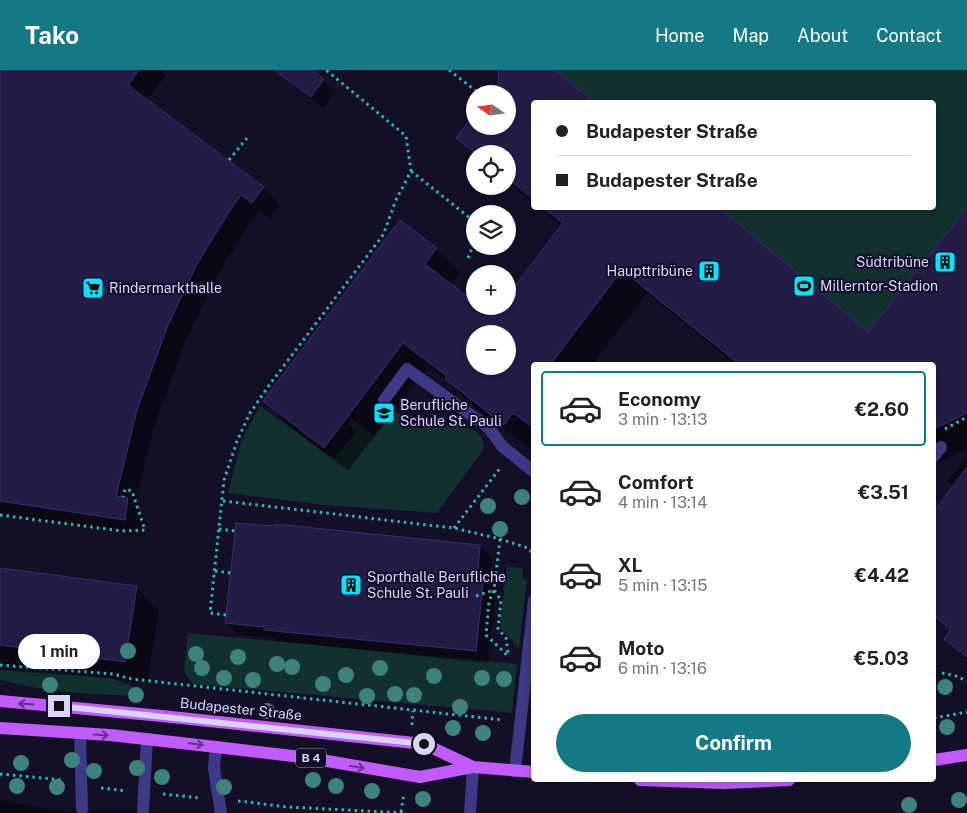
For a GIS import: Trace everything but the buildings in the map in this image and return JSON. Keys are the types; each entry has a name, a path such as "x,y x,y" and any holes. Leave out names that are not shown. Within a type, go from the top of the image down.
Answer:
{"main road":[{"name":"Budapester Straße","path":"0,701 424,744 473,767"},
{"name":"Budapester Straße","path":"0,728 148,739 310,758 420,777 473,767 531,772"},
{"path":"936,760 967,754"},
{"path":"696,782 746,782"}],"street":[{"path":"384,400 407,369 489,428 502,446 531,470"},
{"path":"515,770 531,622"},
{"path":"80,733 82,809"},
{"path":"143,810 148,739"},
{"path":"216,747 214,768 221,813"},
{"path":"470,813 473,767"}],"path":[{"path":"226,614 210,613 224,480 230,460 250,413 382,235 396,200 411,171 406,136 326,70"},
{"path":"449,70 468,85"},
{"path":"228,160 247,138"},
{"path":"411,171 466,215"},
{"path":"942,431 967,417"},
{"path":"454,528 511,454"},
{"path":"0,515 122,531 145,530 132,491 125,489 123,497"},
{"path":"223,501 454,528 500,539 528,548 531,552"},
{"path":"219,529 235,531"},
{"path":"500,539 494,590 489,601 486,634 508,656 526,658"},
{"path":"215,571 231,573"},
{"path":"476,596 494,590"},
{"path":"494,590 501,600 498,629 506,638 508,656"},
{"path":"0,665 113,674 132,679 520,722"},
{"path":"942,673 967,681"},
{"path":"411,730 413,711"},
{"path":"936,718 967,712"},
{"path":"0,774 59,779 81,787 288,807 406,813"},
{"path":"401,812 404,787"}],"green space":[{"name":"Millerntor-Stadion","path":"498,70 967,70 967,401 952,421 936,428 936,362 736,362 546,210 936,210 936,100 531,100 531,198 516,185 516,145 466,146 456,138 466,125 466,135 516,135 516,85 497,85 503,77"},
{"path":"260,406 334,459 357,431 348,424 352,419 374,436 391,415 396,414 405,414 434,423 468,428 481,436 484,445 483,450 437,513 325,505 228,493 242,439"},
{"path":"507,566 523,568 522,578 527,579 519,648 500,628"},
{"path":"188,633 517,664 512,713 192,684 184,671"},
{"path":"0,670 110,678 142,690 141,696 87,694 52,690 0,680"}],"place":[{"name":"Südtribüne","path":"945,262"},
{"name":"Haupttribüne","path":"709,271"},
{"name":"Millerntor-Stadion","path":"804,286"},
{"name":"Rindermarkthalle","path":"93,288"},
{"name":"Berufliche Schule St. Pauli","path":"384,413"},
{"name":"Sporthalle Berufliche Schule St. Pauli","path":"351,585"}],"route":[{"path":"59,706 424,744"}]}
